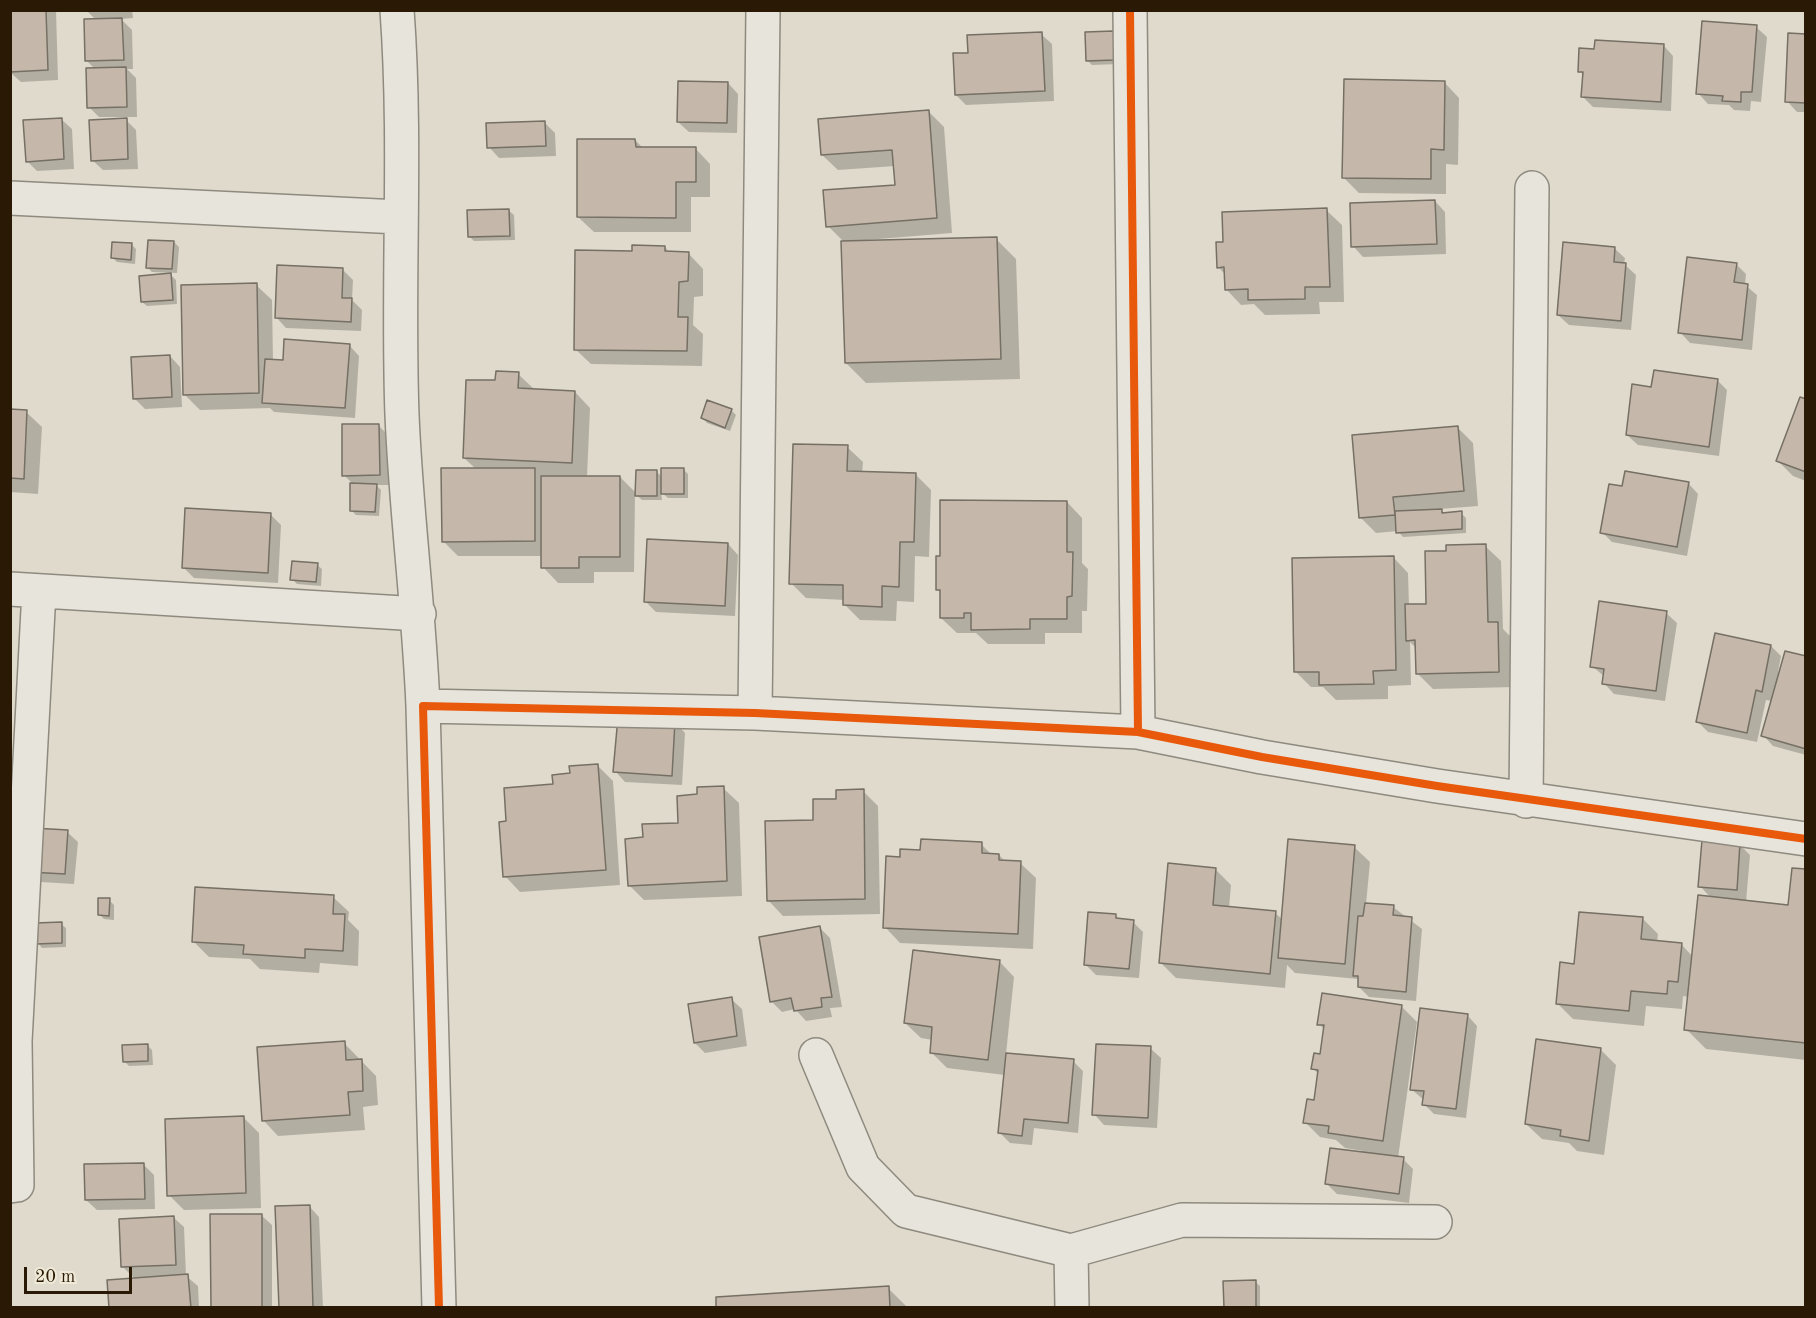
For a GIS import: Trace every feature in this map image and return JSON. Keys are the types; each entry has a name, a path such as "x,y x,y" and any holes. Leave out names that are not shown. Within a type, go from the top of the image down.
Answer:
{"street":[{"path":"397,10 402,75 399,217 402,417 419,614 423,706 439,1308"},
{"path":"755,713 763,10"},
{"path":"1130,10 1138,732"},
{"path":"1526,801 1532,188"},
{"path":"10,198 399,217"},
{"path":"10,1186 17,1185 15,1041 25,590 419,614"},
{"path":"423,706 755,713 1138,732 1262,757 1526,801 1721,825 1806,839"},
{"path":"816,1055 862,1167 906,1211 1071,1251 1182,1220 1435,1222"},
{"path":"1071,1251 1071,1308"}],"building":[{"path":"10,10 46,10 48,70 10,72"},
{"path":"122,18 124,60 85,61 84,19"},
{"path":"1702,21 1757,25 1752,92 1741,92 1741,102 1722,101 1723,96 1696,94"},
{"path":"1114,31 1115,60 1086,61 1085,32"},
{"path":"1042,32 1045,91 955,95 953,53 968,53 967,35"},
{"path":"1788,33 1806,34 1806,103 1785,102"},
{"path":"1595,40 1664,44 1661,102 1581,97 1583,72 1578,72 1579,48 1594,49"},
{"path":"126,67 127,107 87,108 86,68"},
{"path":"1344,79 1445,81 1444,150 1431,149 1431,179 1342,178"},
{"path":"678,81 728,82 727,123 677,122"},
{"path":"929,110 937,218 826,227 823,190 895,185 892,150 821,155 818,119"},
{"path":"62,118 64,159 26,162 23,120"},
{"path":"127,118 128,159 91,161 89,120"},
{"path":"545,121 546,146 487,148 486,123"},
{"path":"577,139 635,139 636,147 696,147 696,182 676,182 676,218 577,217"},
{"path":"1435,200 1437,244 1351,247 1350,203"},
{"path":"1327,208 1330,287 1305,287 1305,299 1248,300 1248,289 1225,290 1224,267 1217,268 1216,242 1223,242 1222,212"},
{"path":"509,209 510,236 468,237 467,210"},
{"path":"997,237 1001,359 845,363 841,241"},
{"path":"148,240 174,241 172,269 146,268"},
{"path":"112,242 132,243 131,260 111,258"},
{"path":"1563,242 1615,247 1614,262 1626,263 1621,321 1557,315"},
{"path":"632,245 665,246 665,251 689,252 688,281 679,282 678,317 688,317 687,351 574,350 575,250 632,251"},
{"path":"1687,257 1737,263 1734,282 1748,284 1742,340 1678,333"},
{"path":"277,265 343,268 342,298 352,298 351,322 275,318"},
{"path":"171,273 173,300 141,302 139,276"},
{"path":"257,283 259,393 183,395 181,285"},
{"path":"284,339 350,344 345,408 262,403 265,359 283,360"},
{"path":"170,355 172,397 133,399 131,357"},
{"path":"1654,370 1718,379 1709,447 1626,435 1632,384 1651,387"},
{"path":"496,371 519,372 518,388 575,391 572,463 463,458 466,380 495,380"},
{"path":"1800,397 1806,399 1806,472 1776,461"},
{"path":"707,400 732,409 725,428 701,418"},
{"path":"10,409 27,410 24,479 10,478"},
{"path":"342,424 379,424 380,475 342,476"},
{"path":"1458,426 1464,491 1393,497 1395,515 1359,518 1352,435"},
{"path":"793,444 848,445 847,471 916,473 914,542 900,542 899,587 882,586 882,607 843,605 843,585 789,584"},
{"path":"441,468 535,468 535,541 442,542"},
{"path":"661,468 684,468 684,494 661,494"},
{"path":"636,470 657,470 657,496 635,496"},
{"path":"1625,471 1689,482 1677,547 1600,533 1609,484 1622,486"},
{"path":"541,476 620,476 620,557 579,557 579,568 541,568"},
{"path":"350,483 377,484 375,512 350,511"},
{"path":"940,500 1067,501 1067,552 1073,552 1072,596 1067,597 1067,619 1030,619 1030,629 971,630 971,613 964,613 964,618 940,618 940,590 936,590 936,556 940,556"},
{"path":"185,508 271,513 268,573 182,568"},
{"path":"1442,509 1442,513 1462,511 1462,529 1396,533 1395,511"},
{"path":"647,539 728,543 725,606 644,602"},
{"path":"1486,544 1488,622 1498,622 1499,672 1416,674 1415,640 1406,641 1405,604 1426,604 1425,551 1446,551 1446,545"},
{"path":"1394,556 1396,670 1373,671 1374,684 1319,685 1319,672 1294,672 1292,558"},
{"path":"292,561 318,563 316,582 290,580"},
{"path":"1599,601 1667,611 1656,691 1602,684 1604,669 1590,667"},
{"path":"1715,633 1771,645 1762,692 1756,690 1747,733 1696,722"},
{"path":"1785,651 1806,656 1806,749 1761,736"},
{"path":"618,717 675,721 672,776 613,772"},
{"path":"598,764 606,870 503,877 499,822 506,821 504,788 553,784 552,775 570,773 569,766"},
{"path":"724,786 727,881 628,886 625,839 643,837 642,824 678,823 677,796 697,794 697,787"},
{"path":"864,789 865,899 767,901 765,821 813,820 813,799 836,799 836,790"},
{"path":"32,828 68,830 65,874 29,872"},
{"path":"921,839 982,842 982,853 999,854 999,860 1021,861 1018,934 883,928 886,856 900,857 900,849 920,850"},
{"path":"1288,839 1355,845 1345,964 1278,958"},
{"path":"1702,840 1740,843 1737,890 1698,887"},
{"path":"1168,863 1216,868 1213,905 1276,911 1270,974 1159,963"},
{"path":"1792,868 1806,869 1806,1043 1684,1030 1698,895 1788,905"},
{"path":"195,887 334,895 333,914 345,914 343,951 305,949 305,958 243,954 244,945 192,942"},
{"path":"98,898 110,898 109,916 98,915"},
{"path":"1365,903 1394,905 1393,915 1412,917 1406,992 1358,987 1358,976 1353,976 1358,916 1363,916"},
{"path":"1088,912 1116,914 1116,918 1134,920 1129,969 1084,965"},
{"path":"1579,912 1643,917 1641,939 1682,943 1678,982 1668,981 1667,994 1631,991 1629,1011 1556,1004 1560,962 1574,964"},
{"path":"62,922 62,943 36,944 35,923"},
{"path":"820,926 832,997 821,998 822,1007 794,1011 791,998 770,1002 759,937"},
{"path":"913,950 1000,960 988,1060 930,1053 932,1027 904,1023"},
{"path":"1322,993 1402,1005 1383,1141 1328,1133 1329,1126 1303,1123 1307,1099 1314,1100 1318,1070 1311,1069 1314,1053 1320,1054 1324,1025 1317,1025"},
{"path":"732,997 737,1036 694,1043 688,1004"},
{"path":"1420,1008 1468,1014 1456,1109 1422,1105 1424,1091 1410,1090"},
{"path":"1536,1039 1601,1048 1589,1141 1560,1136 1561,1130 1525,1124"},
{"path":"345,1041 346,1060 362,1059 363,1091 348,1092 350,1115 262,1121 257,1047"},
{"path":"148,1044 148,1061 123,1062 122,1045"},
{"path":"1096,1044 1151,1046 1148,1118 1092,1115"},
{"path":"1006,1053 1074,1059 1068,1123 1024,1119 1022,1136 998,1133"},
{"path":"244,1116 246,1193 167,1196 165,1119"},
{"path":"1330,1148 1404,1157 1399,1194 1325,1184"},
{"path":"144,1163 145,1199 85,1200 84,1164"},
{"path":"310,1205 313,1308 279,1308 275,1206"},
{"path":"210,1214 262,1214 262,1308 211,1308"},
{"path":"174,1216 176,1265 121,1267 119,1219"},
{"path":"188,1274 191,1308 109,1308 107,1280"},
{"path":"1256,1280 1256,1308 1224,1308 1223,1281"},
{"path":"889,1286 890,1308 716,1308 716,1297"}],"cycle path":[{"path":"1130,10 1138,732"},
{"path":"439,1308 423,706 755,713 1138,732 1262,757 1437,786 1806,839"}]}
